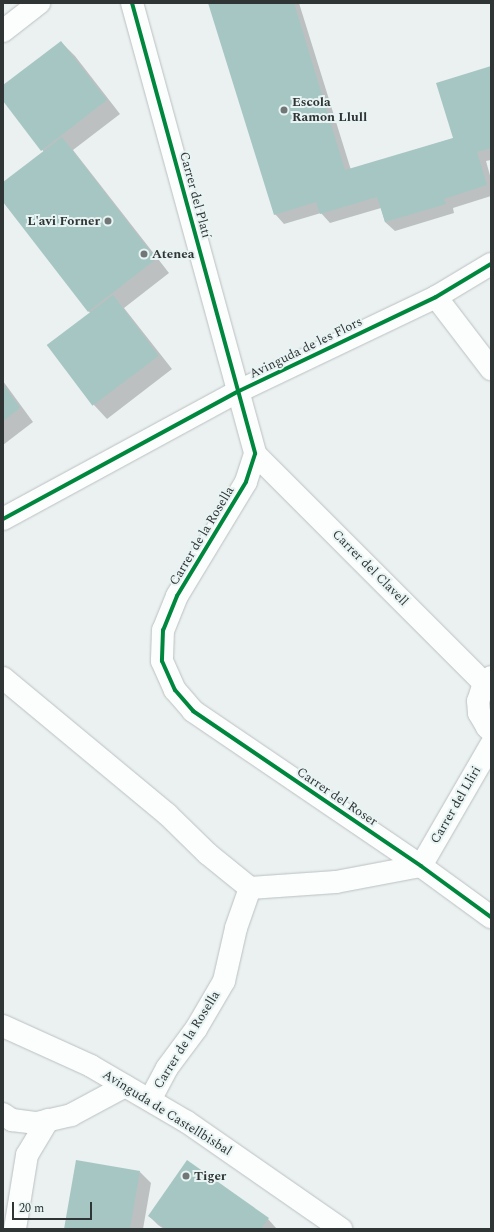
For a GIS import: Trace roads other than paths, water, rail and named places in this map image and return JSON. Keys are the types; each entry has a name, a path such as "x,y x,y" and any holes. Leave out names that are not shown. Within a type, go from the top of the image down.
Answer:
{"street":[{"name":"Carrer del Platí","path":"132,3 239,391"},
{"path":"3,31 25,7"},
{"name":"Avinguda de les Flors","path":"3,519 239,391 436,297 491,264"},
{"path":"436,297 491,369"},
{"path":"239,391 256,454"},
{"name":"Carrer del Clavell","path":"256,454 488,680"},
{"name":"Carrer de la Rosella","path":"175,690 162,661 163,630 177,596 246,482 256,454"},
{"path":"3,678 167,814 208,854 250,888 336,882 421,866"},
{"path":"488,680 478,701 479,713 491,731"},
{"name":"Carrer del Roser","path":"175,690 193,711 421,866 491,917"},
{"name":"Carrer del Lliri","path":"421,866 491,745"},
{"name":"Carrer de la Rosella","path":"150,1100 167,1068 196,1029 224,980 236,928 250,888"},
{"name":"Avinguda de Castellbisbal","path":"3,1026 91,1066 187,1122 341,1229"},
{"path":"3,1114 12,1120 37,1123 71,1115 125,1086"},
{"path":"15,1229 27,1155 48,1120"}],"place":[{"name":"Escola Ramon Llull","path":"284,110"},
{"name":"L'avi Forner","path":"108,221"},
{"name":"Atenea","path":"144,254"},
{"name":"Tiger","path":"186,1176"}]}
